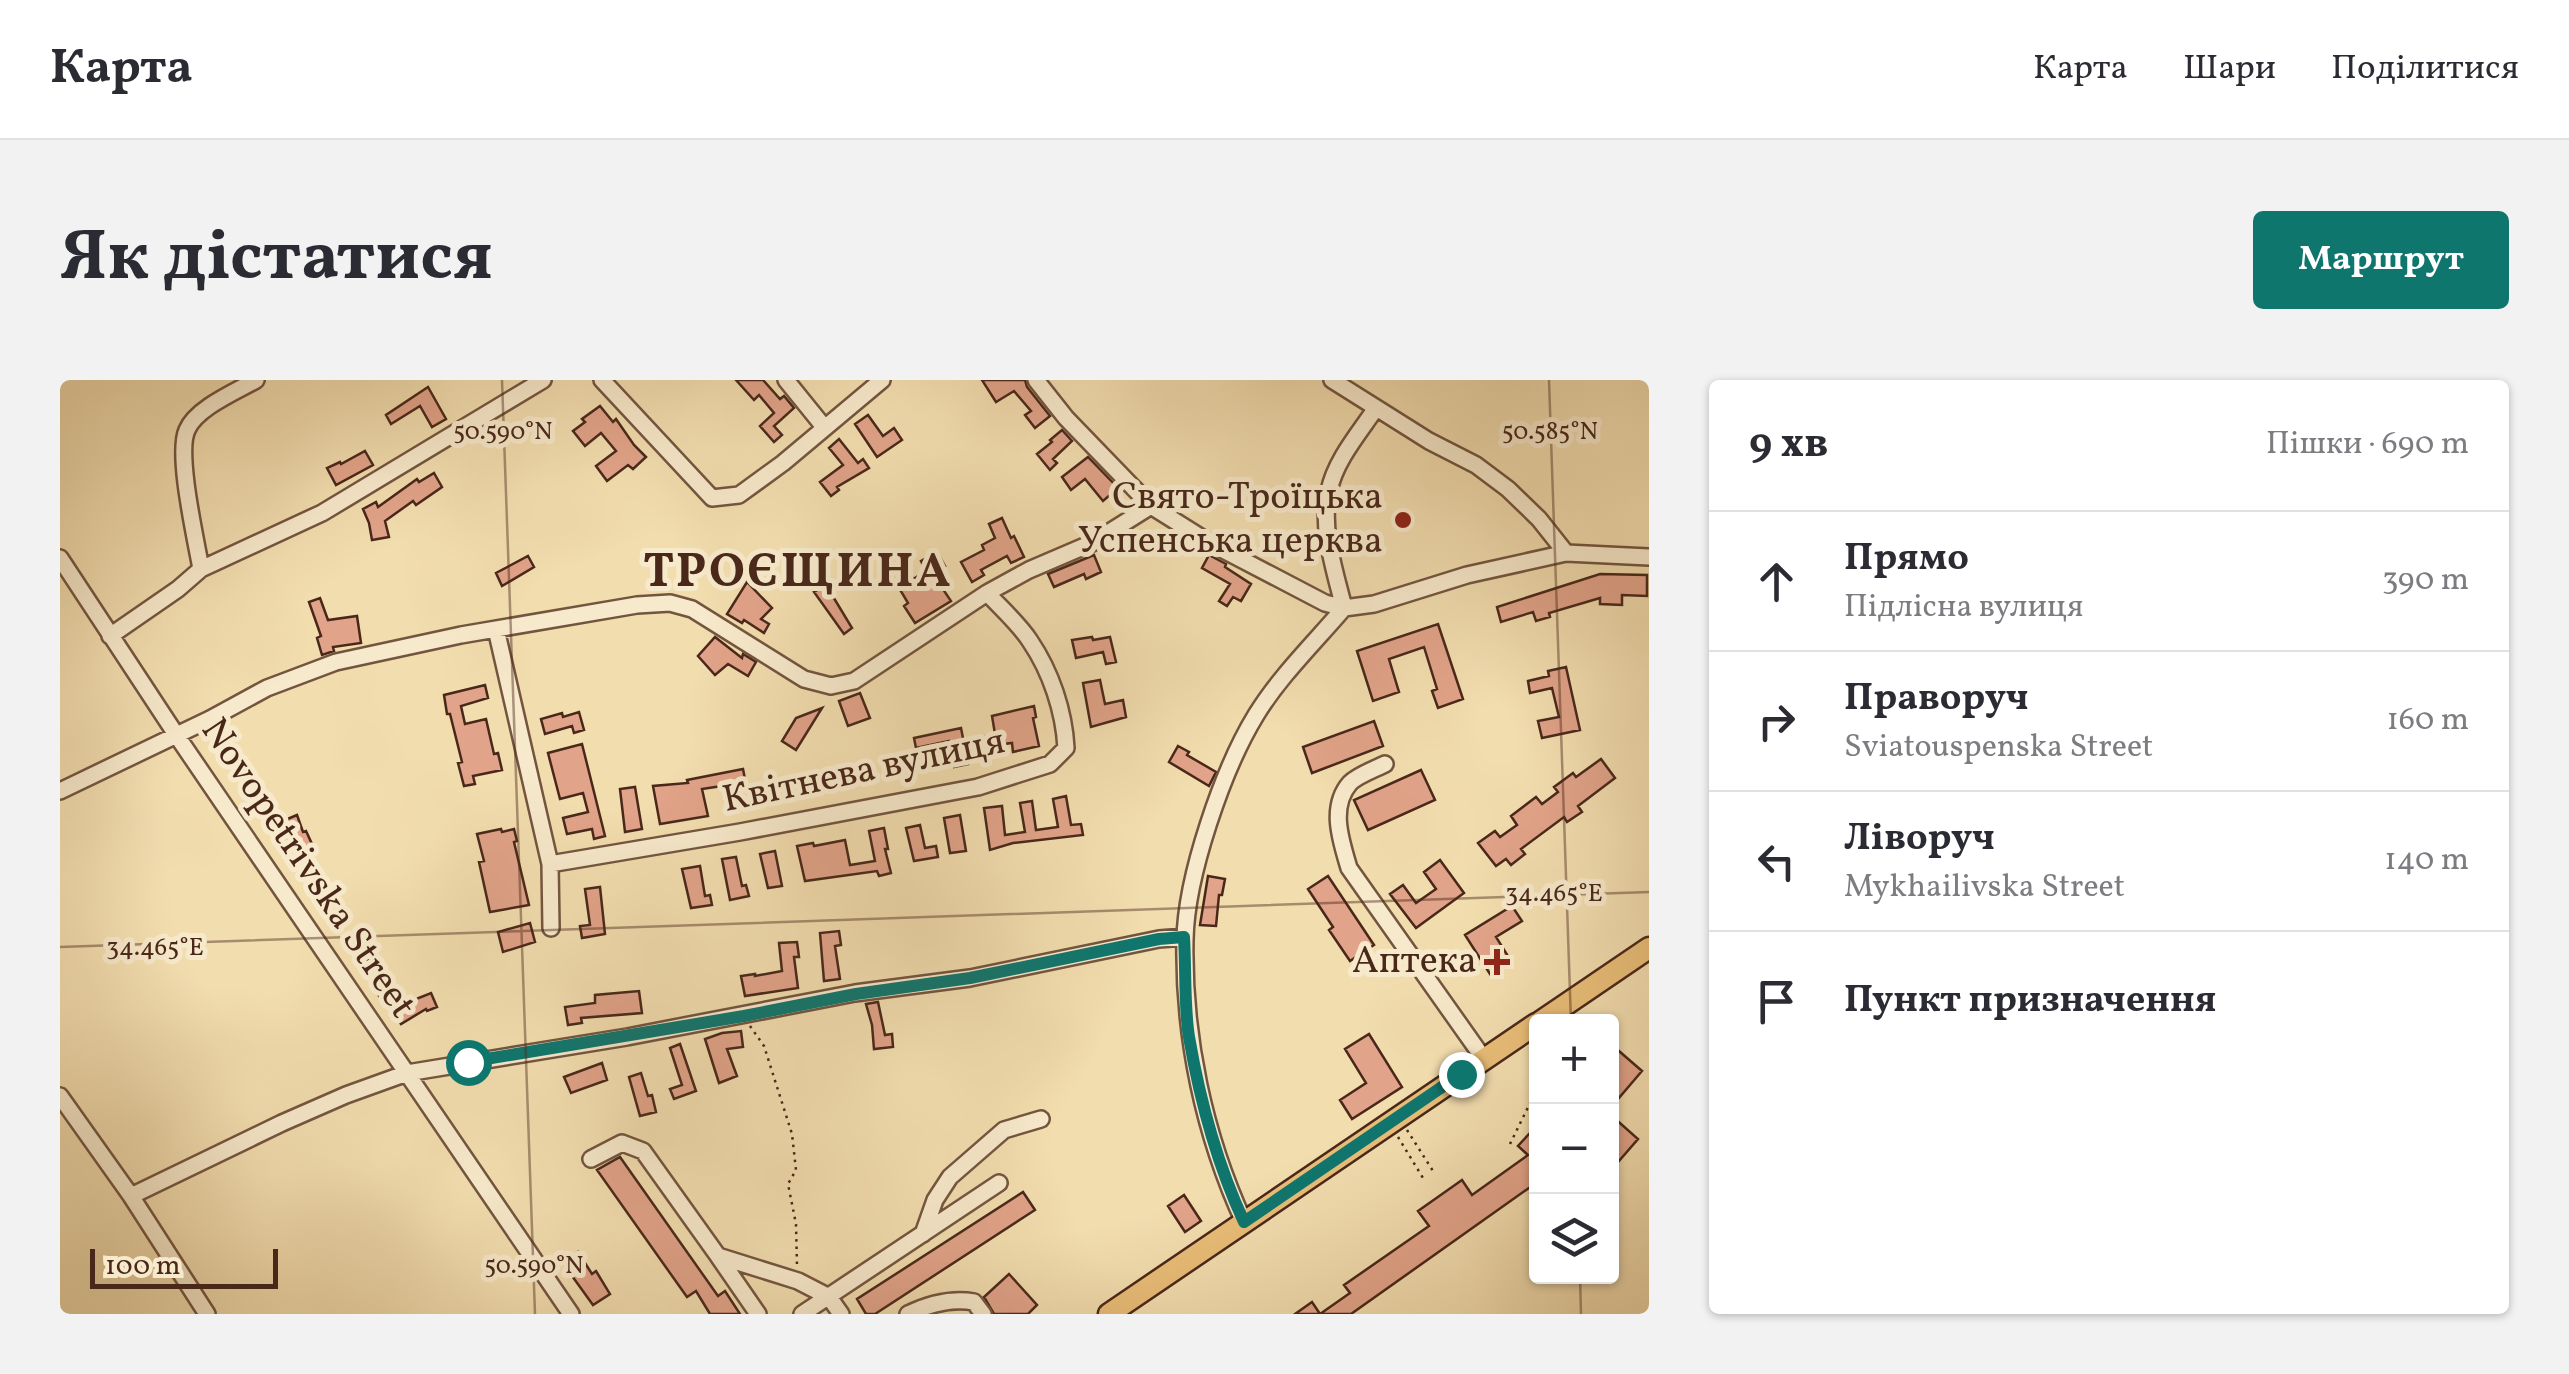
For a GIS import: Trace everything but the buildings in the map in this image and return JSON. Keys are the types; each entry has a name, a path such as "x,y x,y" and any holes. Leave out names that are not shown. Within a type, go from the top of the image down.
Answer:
{"main road":[{"path":"1551,1014 1649,948"},
{"path":"1108,1314 1529,1029"}],"street":[{"path":"201,570 184,458 187,429 206,408 256,380"},
{"path":"110,636 201,570 322,513 543,380"},
{"path":"602,380 712,498 738,495 882,380"},
{"path":"786,380 824,426"},
{"path":"1036,380 1066,418 1151,506 1210,544 1325,603 1344,608 1374,604 1467,574 1566,553 1649,557"},
{"path":"1332,380 1476,465 1539,519 1566,553"},
{"path":"1344,608 1326,516 1329,488 1344,456 1376,408"},
{"path":"60,792 267,688 336,662 637,605 670,603 692,609 804,679 832,686 854,681 987,592 1092,543 1151,506"},
{"name":"Novopetrivska Street","path":"60,558 571,1314"},
{"name":"Квітнева вулиця","path":"550,864 978,787 1050,764 1066,748 1054,690 1030,640 987,592"},
{"path":"1244,1222 1226,1182 1210,1128 1189,1034 1184,937 1195,869 1222,786 1256,715 1344,608"},
{"path":"496,629 550,864 551,928"},
{"path":"1385,764 1351,782 1339,803 1339,836 1350,868 1484,1059"},
{"path":"131,1196 282,1123 406,1074 856,994 970,978 1184,937"},
{"path":"60,1096 207,1314"},
{"path":"923,1234 935,1200 950,1177 1004,1130 1041,1119"},
{"path":"591,1159 622,1143 643,1151 758,1314"},
{"path":"802,1314 998,1183"},
{"path":"718,1256 798,1280 829,1297 841,1314"},
{"path":"908,1314 959,1300 974,1302 983,1314"}],"path":[{"path":"744,1016 764,1046 792,1134 796,1170 788,1184 796,1224 798,1280"},
{"path":"1510,1144 1530,1104"},
{"path":"1394,1120 1433,1171"},
{"path":"1394,1120 1423,1178"}],"place":[{"name":"Свято-Троїцька Успенська церква","path":"1403,520"},
{"name":"Аптека","path":"1497,962"}],"district":[{"name":"ТРОЄЩИНА","path":"798,573"}],"route":[{"path":"468,1062 856,994 970,978 1184,937 1189,1034 1210,1128 1226,1182 1244,1222 1461,1074"}]}
